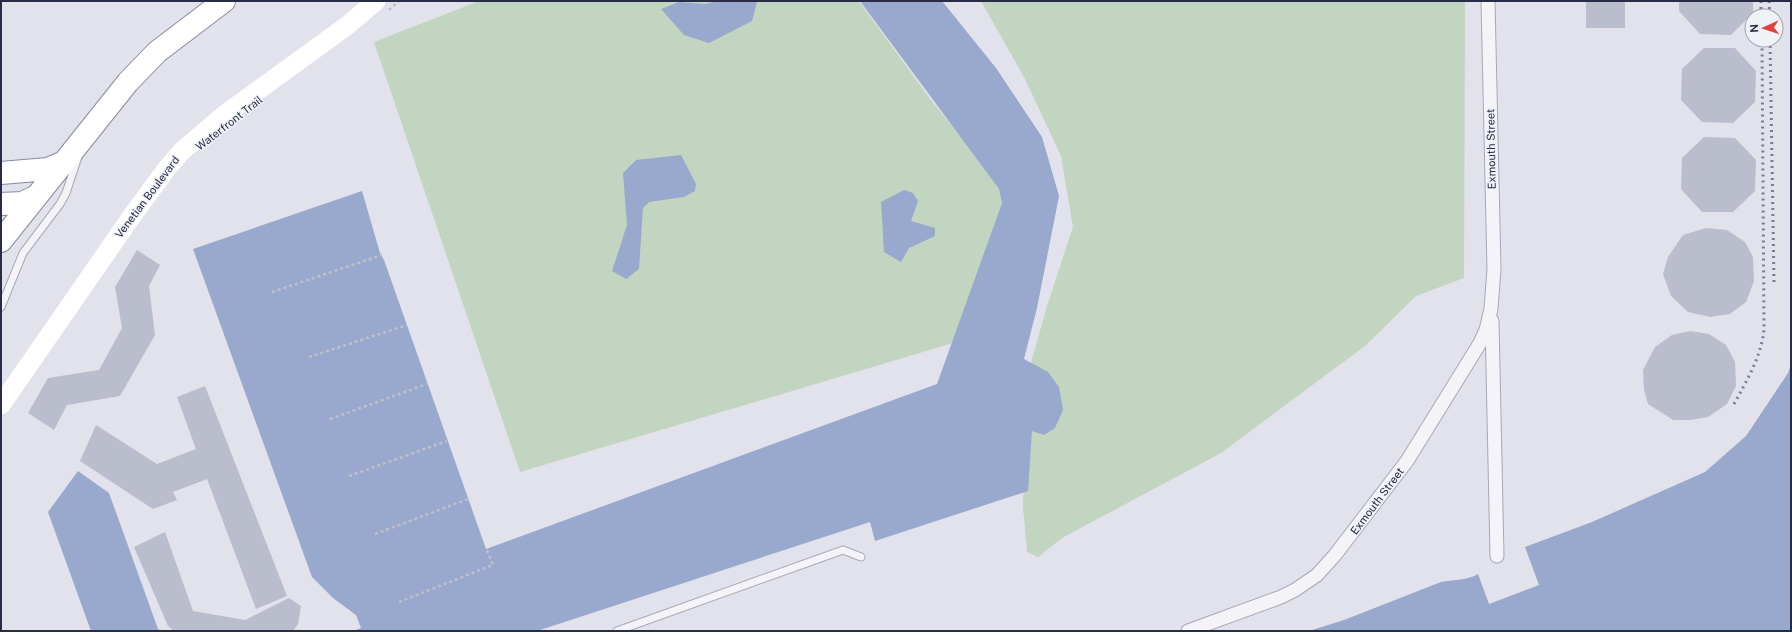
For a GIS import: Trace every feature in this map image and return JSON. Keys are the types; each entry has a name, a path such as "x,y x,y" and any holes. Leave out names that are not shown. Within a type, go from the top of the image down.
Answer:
{"highway":[{"path":"3,231 9,218 31,204 128,82 157,52 224,1"},
{"path":"1,173 58,170"},
{"path":"1,188 34,185 58,170"},
{"path":"1,204 31,204"}],"street":[{"name":"Exmouth Street","path":"1188,631 1281,597 1307,582 1326,566 1361,523 1407,461 1461,375 1486,330 1492,309 1494,269 1488,1"},
{"name":"Venetian Boulevard","path":"1,405 142,201 168,166 182,151 224,115 348,25 381,6"},
{"name":"Exmouth Street","path":"1492,297 1497,556"}],"lane":[{"path":"1,307 24,253 60,204 66,193 86,135"},
{"path":"617,631 843,550 862,557"}],"path":[{"path":"381,6 399,1"},
{"path":"272,292 382,255"},
{"path":"308,357 407,325"},
{"path":"330,419 427,384"},
{"path":"349,476 448,441"},
{"path":"375,534 468,499"},
{"path":"399,602 493,565 486,548"}],"green space":[{"path":"479,1 859,1 933,103 990,171 999,189 1002,203 953,343 520,472 374,42"},
{"path":"981,1 1465,1 1464,278 1416,296 1365,346 1221,453 1062,538 1038,557 1027,552 1023,507 1025,384 1047,306 1073,227 1061,156 1025,79"}],"water":[{"path":"718,1 757,2 752,21 709,43 684,35 661,9 679,2 705,4"},
{"path":"860,1 942,1 996,68 1042,137 1059,196 1037,308 1024,359 1048,372 1059,387 1063,410 1055,428 1044,435 1032,431 1028,491 875,541 870,522 537,631 353,631 361,628 356,615 333,598 312,577 193,249 362,191 380,253 384,260 486,549 937,384 1002,203 999,189"},
{"path":"681,155 696,184 695,191 684,197 649,202 643,208 639,269 626,279 612,271 627,225 623,173 636,160"},
{"path":"904,190 913,193 918,201 911,221 935,228 935,236 909,248 901,262 884,252 881,202"},
{"path":"1791,365 1791,631 1309,631 1344,620 1441,582 1465,579 1478,574 1489,604 1539,585 1525,547 1592,522 1705,472 1746,436 1788,373"},
{"path":"78,471 109,493 158,629 161,631 91,631 48,512"}],"building":[{"path":"1586,1 1625,1 1625,28 1586,28"},
{"path":"1679,1 1753,1 1753,8 1744,8 1744,22 1731,35 1700,34 1679,11"},
{"path":"1704,48 1735,48 1756,71 1755,102 1733,123 1702,122 1681,100 1682,69"},
{"path":"1704,137 1735,138 1756,160 1755,191 1733,212 1702,212 1681,189 1682,158"},
{"path":"1706,228 1727,230 1745,242 1753,257 1754,281 1746,302 1730,314 1710,317 1688,312 1671,296 1663,274 1668,257 1683,235"},
{"path":"137,250 160,265 149,286 155,335 120,396 67,405 54,430 28,413 48,378 99,370 122,328 115,287"},
{"path":"1690,331 1709,334 1726,345 1735,362 1736,386 1727,404 1708,417 1690,420 1673,420 1648,404 1644,390 1643,370 1655,347 1672,335"},
{"path":"205,386 287,596 256,609 207,479 173,492 177,500 153,509 80,461 96,425 157,464 196,449 177,397"},
{"path":"165,532 193,611 245,620 289,598 301,606 298,624 293,631 174,631 168,626 134,547"}],"railway":[{"path":"1761,1 1761,8"},
{"path":"1769,1 1769,8"},
{"path":"1734,404 1757,359 1764,330 1762,48"},
{"path":"1770,48 1774,283"}]}
